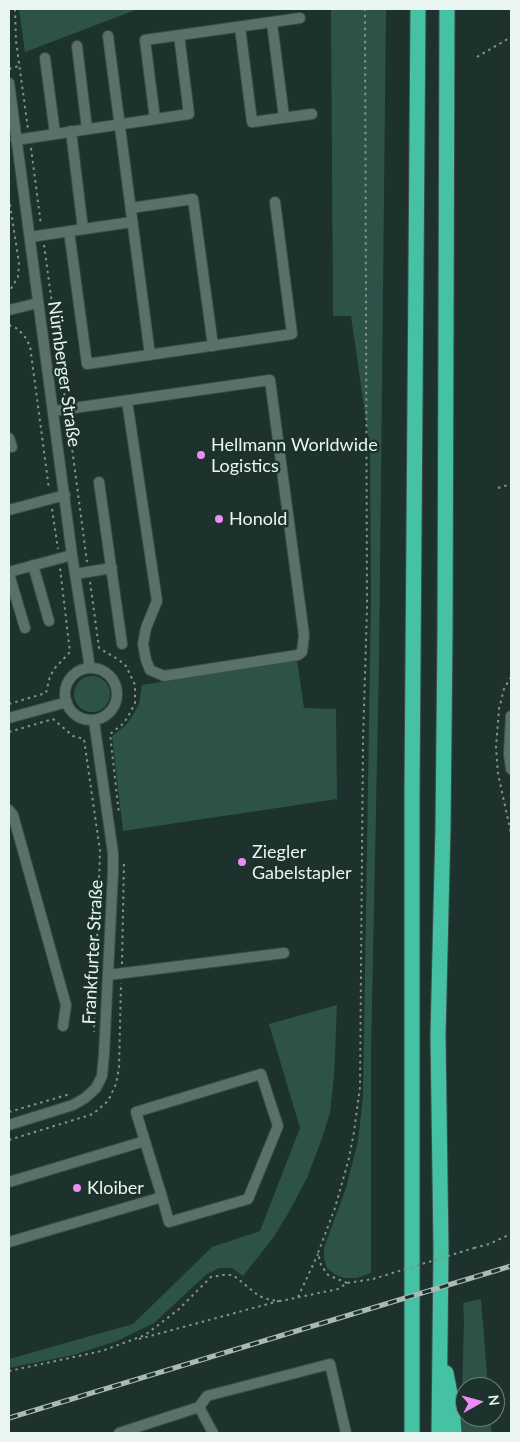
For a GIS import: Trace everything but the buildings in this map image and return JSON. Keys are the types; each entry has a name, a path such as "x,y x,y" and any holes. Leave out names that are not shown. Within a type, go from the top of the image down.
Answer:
{"highway":[{"path":"412,1433 412,790 418,9"},
{"path":"439,1433 441,1239 438,1035 445,644 447,9"},
{"path":"440,1334 452,1404 454,1433"}],"street":[{"path":"155,119 145,40 300,18"},
{"path":"272,23 284,118"},
{"path":"240,27 252,122 312,114"},
{"path":"16,140 189,114 179,35"},
{"path":"108,36 150,355"},
{"path":"77,46 87,129"},
{"path":"45,58 55,134"},
{"name":"Nürnberger Straße","path":"9,83 10,103 30,237 72,555 90,668"},
{"path":"71,132 83,229"},
{"path":"131,208 193,199 213,346"},
{"path":"69,231 87,364 292,334 275,202"},
{"path":"30,237 132,222"},
{"path":"9,310 38,303"},
{"path":"53,411 270,380 304,635 302,652 298,655 164,676 150,670 143,644 146,628 157,601 127,401"},
{"path":"99,482 122,644"},
{"path":"9,510 65,495"},
{"path":"25,628 9,573 72,555"},
{"path":"33,565 49,621"},
{"path":"75,574 112,568"},
{"path":"90,668 99,669 107,673 117,688 118,697 110,713 103,718 94,720 79,718 73,713 67,702 65,690 74,674 90,668"},
{"path":"9,718 67,702"},
{"path":"511,716 509,754 511,768"},
{"name":"Frankfurter Straße","path":"9,1124 73,1105 85,1098 96,1088 102,1076 113,853 94,720"},
{"path":"9,810 13,815 66,1005 63,1026"},
{"path":"108,975 284,953"},
{"path":"261,1074 278,1126 248,1199 169,1222 162,1197 136,1112 261,1074"},
{"path":"9,1182 145,1142"},
{"path":"9,1242 162,1197"},
{"path":"119,1433 199,1407 207,1396 330,1364 346,1433"},
{"path":"199,1407 213,1433"}],"path":[{"path":"298,1297 318,1254 335,1208 349,1158 360,1087 362,741 367,608 365,9"},
{"path":"477,57 511,37"},
{"path":"9,69 19,66"},
{"path":"9,198 19,264 18,277 9,292"},
{"path":"9,325 18,329 30,346 70,652 50,676 46,693 9,704"},
{"path":"498,488 511,484"},
{"path":"9,732 53,719 73,736 84,739 100,851 94,1035"},
{"path":"9,1112 71,1093"},
{"path":"9,1372 102,1351 132,1341 281,1301 338,1289 347,1283 373,1279 488,1244 511,1234"},
{"path":"318,1254 321,1266 328,1275 347,1283"},
{"path":"132,1341 161,1324 211,1277 223,1274 233,1275 259,1296 281,1301"}],"green space":[{"path":"19,9 138,9 25,52"},
{"path":"331,9 386,9 379,663 371,1052 371,1273 357,1278 344,1278 336,1275 327,1268 324,1258 324,1248 346,1188 358,1141 363,1096 371,597 370,448 351,316 333,316"},
{"path":"297,660 304,708 336,709 337,799 123,831 112,736 126,725 133,715 139,704 142,685"},
{"path":"92,676 99,677 105,681 109,687 109,701 105,707 99,711 92,712 85,711 79,707 75,701 74,694 75,687 79,681 85,677"},
{"path":"337,1005 334,1076 330,1113 321,1141 307,1178 289,1212 273,1238 243,1276 232,1268 219,1268 207,1274 154,1323 117,1341 73,1355 9,1368 9,1359 133,1324 212,1247 260,1231 300,1128 269,1024"},
{"path":"481,1299 487,1377 462,1377 463,1303"},
{"path":"461,1427 491,1427 492,1433 461,1433"}],"railway":[{"path":"9,1418 511,1266"}],"place":[{"name":"Hellmann Worldwide Logistics","path":"201,455"},
{"name":"Honold","path":"219,519"},
{"name":"Ziegler Gabelstapler","path":"242,862"},
{"name":"Kloiber","path":"77,1188"}]}
